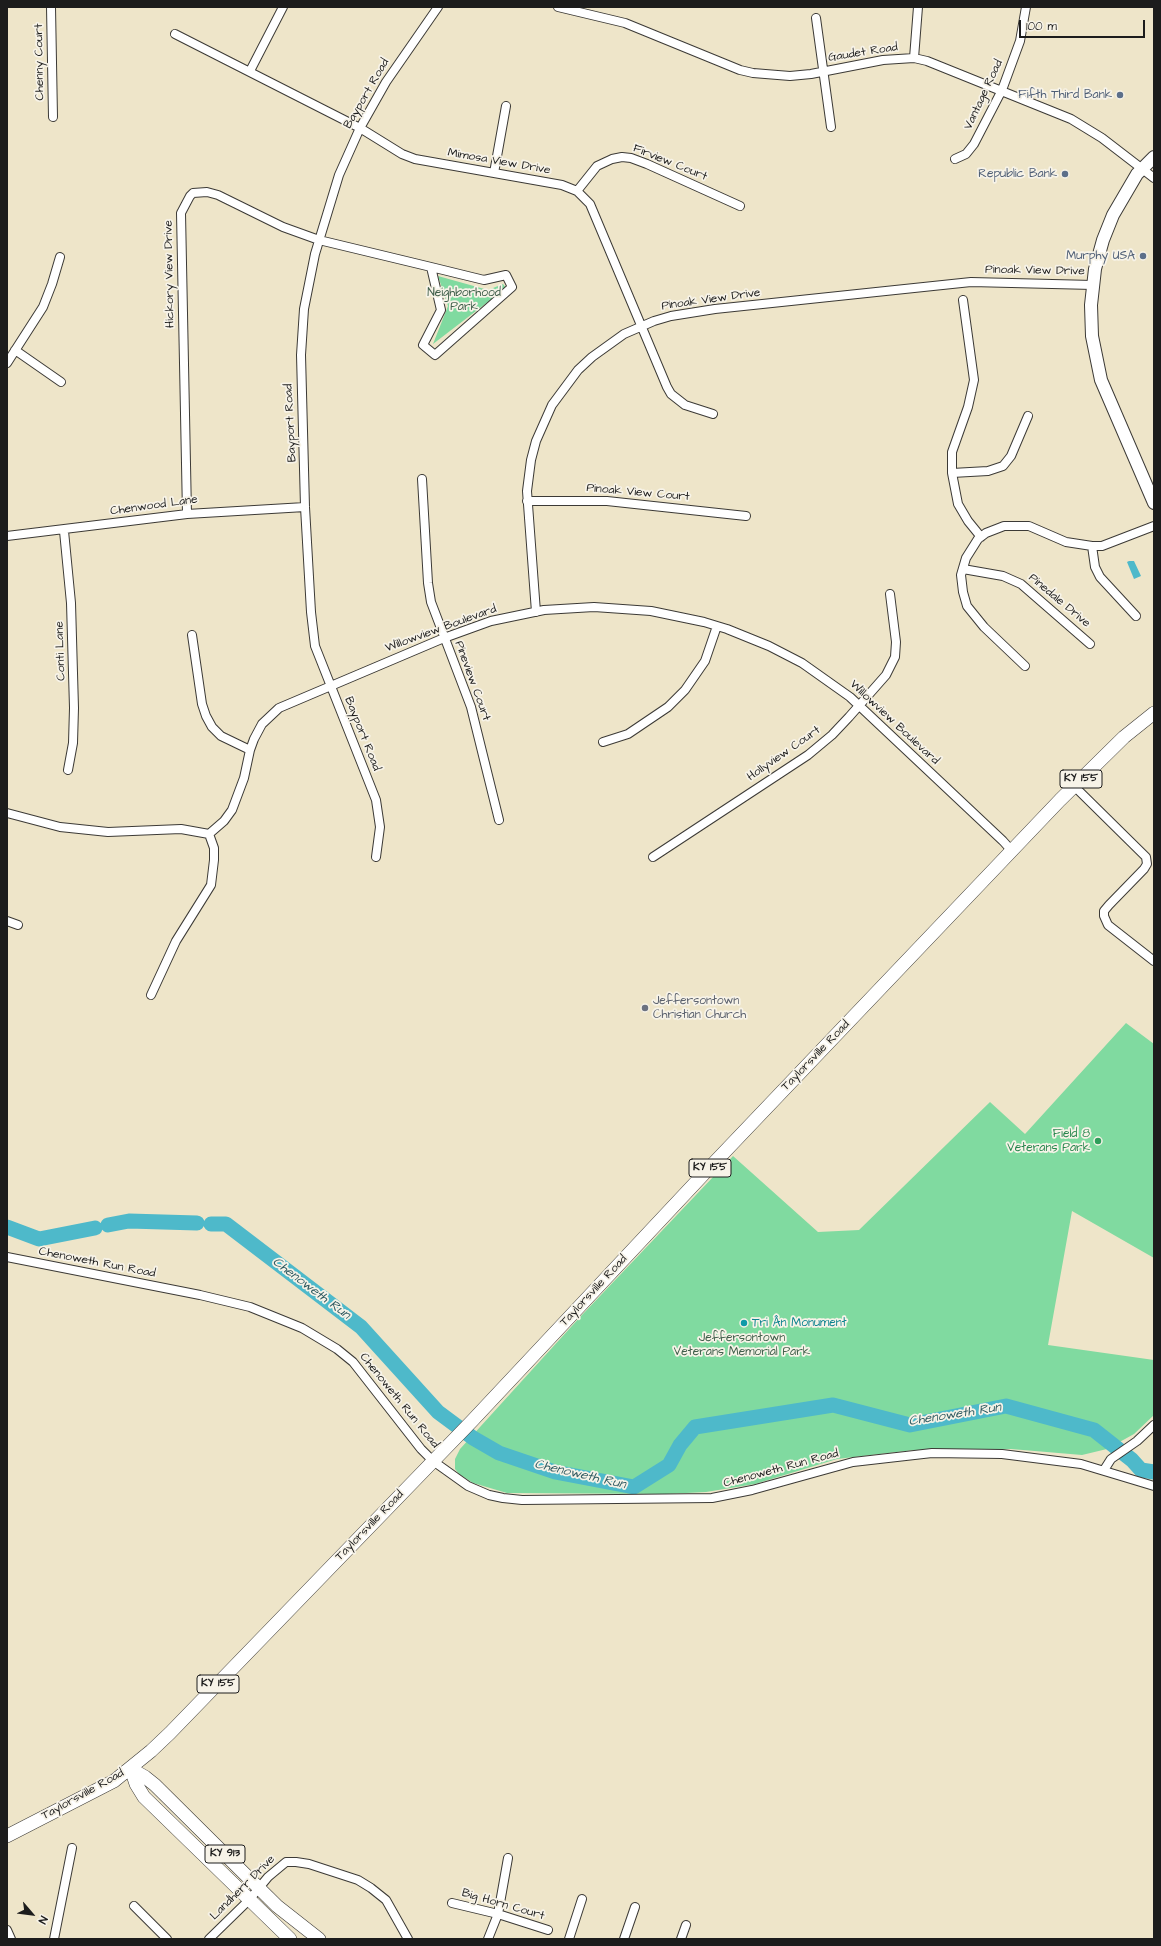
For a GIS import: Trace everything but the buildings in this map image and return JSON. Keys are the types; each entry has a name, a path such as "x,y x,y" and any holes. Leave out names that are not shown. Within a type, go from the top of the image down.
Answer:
{"main road":[{"path":"1154,157 1142,169 1113,216 1103,240 1095,269 1091,306 1092,336 1099,373 1106,393 1154,503"},
{"name":"Taylorsville Road","path":"7,1836 114,1781 131,1769 170,1733 434,1461 713,1164 1074,786 1124,737 1154,713"},
{"name":"KY 913","path":"131,1769 155,1785 291,1919 319,1939"},
{"name":"KY 913","path":"131,1769 136,1784 144,1797 290,1939"}],"street":[{"name":"Chenny Court","path":"51,7 53,117"},
{"path":"250,72 283,7"},
{"name":"Bayport Road","path":"376,857 380,827 376,800 315,646 312,625 305,507 301,355 304,309 319,240 339,175 360,128 388,80 438,7"},
{"name":"Gaudet Road","path":"558,7 625,23 726,64 753,73 790,76 823,72 883,60 914,58 937,64 1002,90 1082,125 1102,138 1154,178"},
{"path":"914,58 918,7"},
{"name":"Vantage Road","path":"955,159 966,154 974,144 1002,90 1020,41 1026,7"},
{"path":"816,18 831,127"},
{"name":"Mimosa View Drive","path":"175,34 360,128 402,154 415,159 562,185 577,191 590,204 671,394 685,405 713,414"},
{"path":"494,173 506,106"},
{"name":"Firview Court","path":"577,191 597,166 612,159 622,157 631,158 647,164 740,206"},
{"name":"Hickory View Drive","path":"187,514 181,213 185,203 193,193 207,192 218,195 283,227 319,240 484,280 506,275 512,287 435,355 423,345 441,310 430,267"},
{"path":"7,363 42,307 52,284 60,257"},
{"name":"Pinoak View Drive","path":"536,612 527,501 528,480 536,441 543,422 556,399 578,370 610,343 641,326 673,315 715,309 971,282 1093,284"},
{"path":"963,300 974,380 968,407 952,452 952,473 958,504 968,521 982,537"},
{"path":"15,350 61,382"},
{"path":"952,473 988,471 1003,466 1011,456 1028,416"},
{"name":"Pineview Court","path":"422,479 428,583 431,602 472,707 499,820"},
{"name":"Pinoak View Court","path":"527,501 607,501 746,516"},
{"name":"Chenwood Lane","path":"7,536 187,514 305,507"},
{"path":"1025,666 984,627 967,606 961,583 963,569 972,548 982,537 1004,526 1029,526 1066,542 1092,546 1111,544 1154,526"},
{"name":"Conti Lane","path":"64,530 71,603 74,708 72,742 68,770"},
{"path":"1092,546 1095,567 1100,577 1136,616"},
{"name":"Pinedale Drive","path":"963,569 1003,576 1021,584 1090,644"},
{"name":"Hollyview Court","path":"653,857 808,755 832,735 886,675 895,657 896,642 890,594"},
{"name":"Willowview Boulevard","path":"210,834 224,821 237,799 244,778 250,750 262,724 271,714 289,703 444,638 491,621 536,612 594,607 625,609 677,616 717,626 769,646 802,663 833,683 859,704 1003,840 1012,851"},
{"path":"604,742 628,734 668,707 685,690 705,661 717,626"},
{"path":"192,636 202,704 206,716 212,727 221,736 250,750"},
{"path":"1074,786 1146,857 1144,869 1109,905 1104,911 1104,916 1108,924 1154,961"},
{"path":"7,812 60,827 108,832 182,829 210,834 214,848 211,885 176,941 151,995"},
{"path":"7,921 18,925"},
{"name":"Chenoweth Run Road","path":"7,1258 200,1295 250,1307 302,1328 338,1349 353,1362 421,1449 434,1461 458,1480 478,1491 503,1498 522,1500 712,1498 752,1490 853,1462 932,1453 965,1452 1014,1455 1081,1464 1154,1486"},
{"path":"1104,1470 1117,1454 1137,1441 1154,1425"},
{"path":"54,1939 72,1848"},
{"path":"488,1939 498,1914 508,1858"},
{"name":"Landherr Drive","path":"209,1939 249,1900 259,1887 286,1862 310,1864 358,1880 386,1900 408,1939"},
{"path":"569,1939 582,1899"},
{"name":"Big Horn Court","path":"452,1903 498,1914 548,1930"},
{"path":"134,1906 167,1939"},
{"path":"624,1939 635,1907"},
{"path":"681,1939 686,1925"},
{"path":"7,1930 11,1939"}],"green space":[{"name":"Neighborhood Park","path":"438,276 488,290 503,284 506,288 433,344 448,306"},
{"name":"Jeffersontown Veterans Memorial Park","path":"1126,1023 1154,1044 1154,1258 1072,1211 1048,1345 1154,1360 1154,1415 1134,1434 1107,1449 1082,1455 1011,1449 914,1450 837,1459 755,1484 706,1492 666,1494 507,1493 473,1483 459,1474 455,1469 455,1459 460,1449 581,1316 733,1156 818,1232 859,1230 990,1102 1025,1134"}],"water":[{"path":"1134,561 1141,576 1134,579 1127,562"}],"waterway":[{"name":"Chenoweth Run","path":"108,1225 129,1221 197,1223"},
{"name":"Chenoweth Run","path":"211,1224 226,1224 361,1327 438,1412 473,1438 499,1453 555,1472 634,1487 669,1465 680,1445 695,1427 833,1405 910,1425 1006,1406 1094,1430 1132,1460 1141,1470 1154,1472"},
{"name":"Chenoweth Run","path":"7,1227 39,1239 95,1228"}],"place":[{"name":"Fifth Third Bank","path":"1120,95"},
{"name":"Republic Bank","path":"1065,174"},
{"name":"Murphy USA","path":"1143,256"},
{"name":"Jeffersontown Christian Church","path":"645,1008"},
{"name":"Field 8 Veterans Park","path":"1098,1141"},
{"name":"Tri Ân Monument","path":"744,1323"}]}
